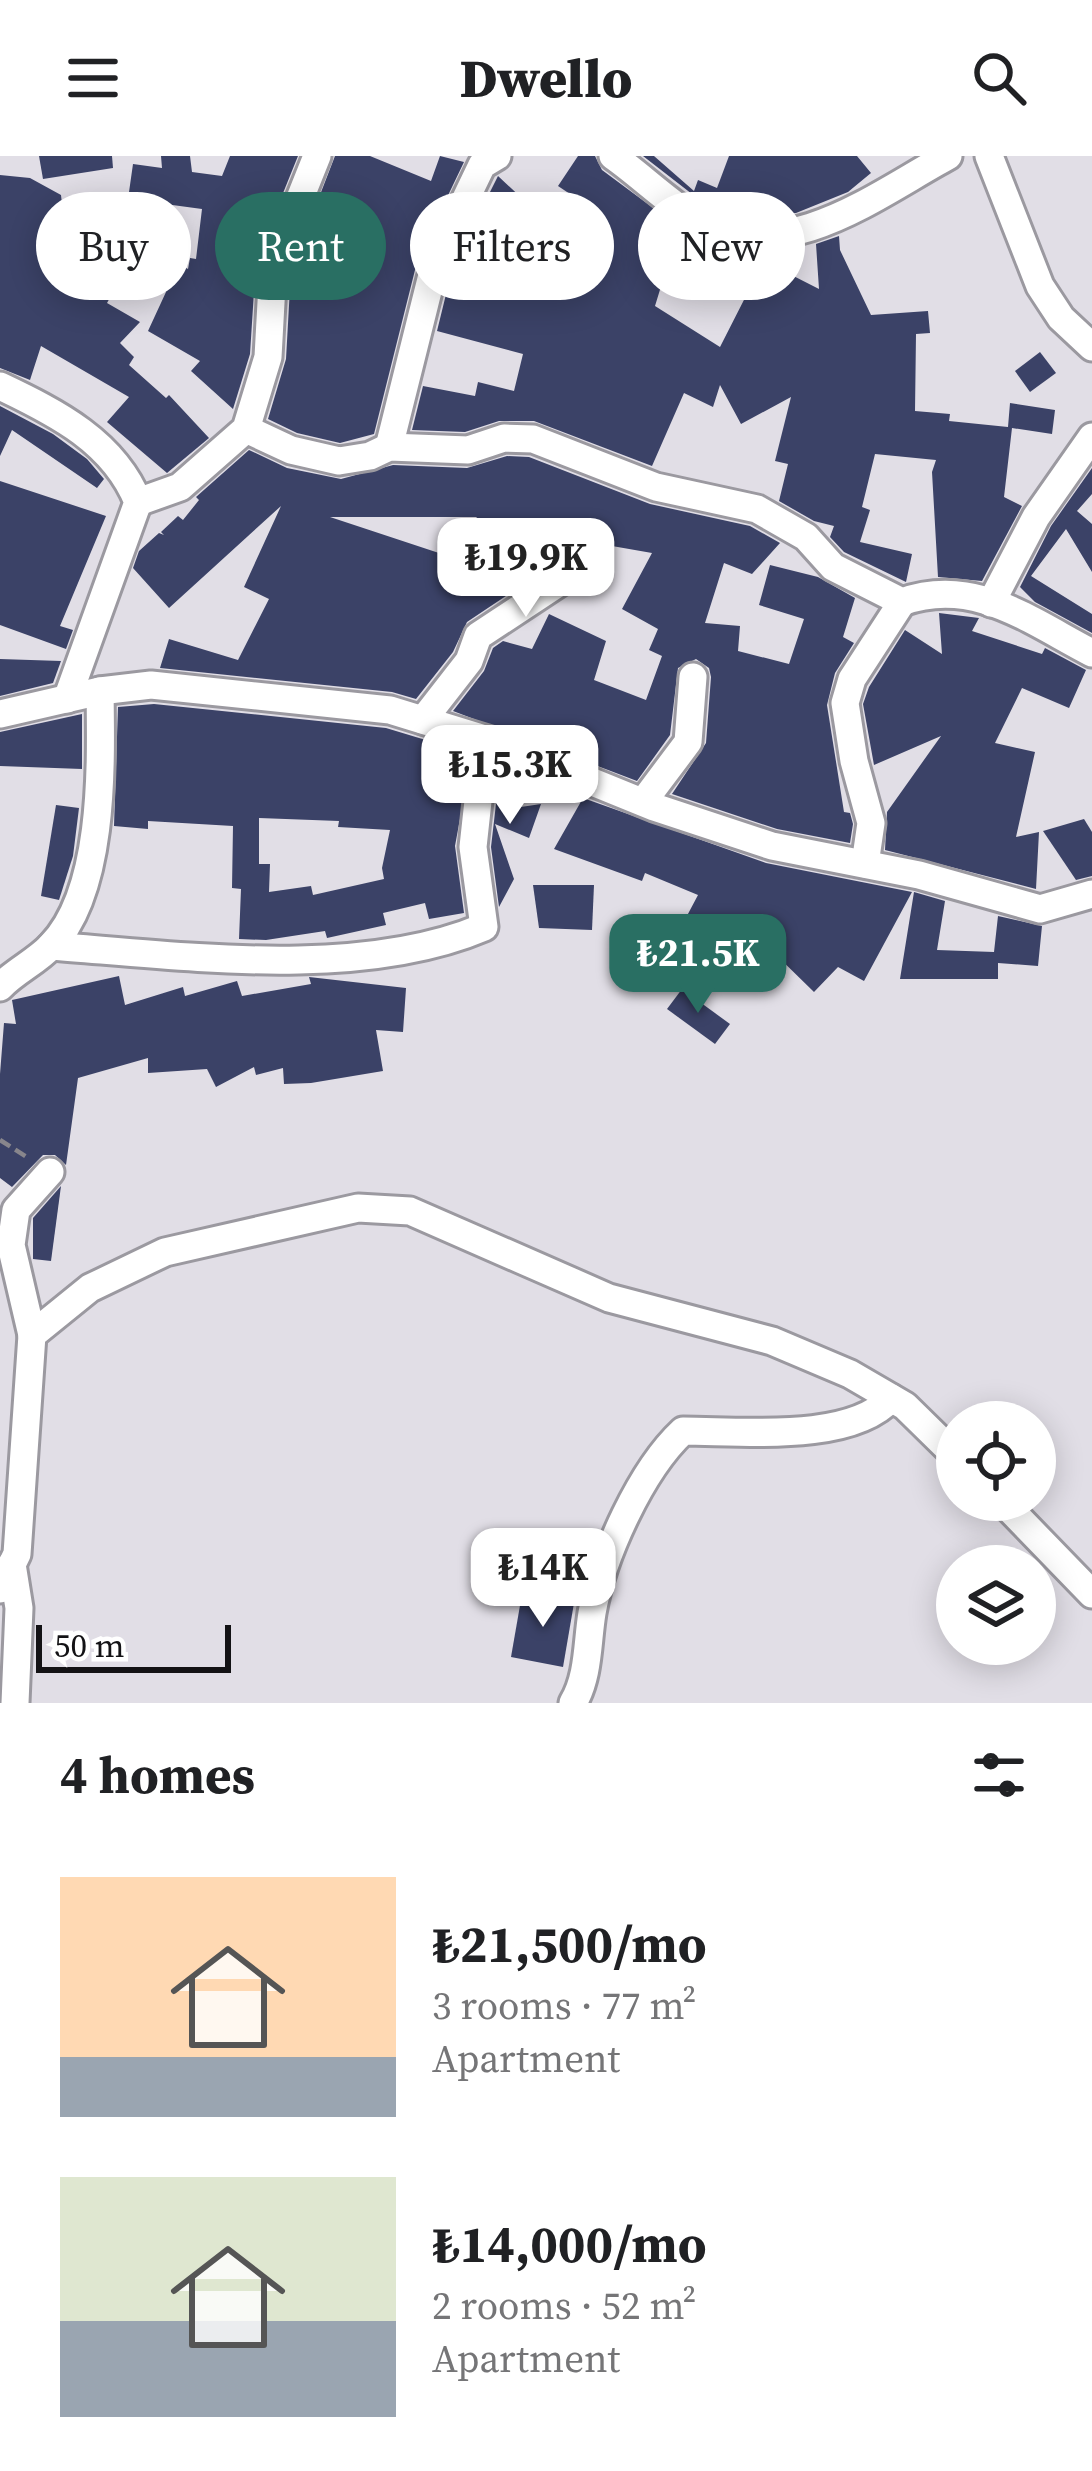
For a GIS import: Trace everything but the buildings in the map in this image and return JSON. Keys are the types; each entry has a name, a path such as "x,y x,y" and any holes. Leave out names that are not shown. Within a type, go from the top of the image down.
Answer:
{"street":[{"path":"139,502 180,487 246,429 268,356 273,266 317,156"},
{"path":"389,447 434,263 482,165 497,156"},
{"path":"613,156 704,223 733,232 772,234 818,227 948,156"},
{"path":"988,156 1009,198 1040,286 1061,318 1092,346"},
{"path":"0,386 92,437 126,472 139,502 68,699"},
{"path":"246,429 291,450 339,460 370,456 389,447 468,450 504,438 533,439 656,487 757,509 806,537 833,567 902,602"},
{"path":"991,603 1036,517 1092,437"},
{"path":"423,720 470,661 478,636 574,572"},
{"path":"865,864 871,823 845,703 852,679 902,602 933,591 991,603 1017,611 1092,652"},
{"path":"643,802 688,742 693,677"},
{"path":"0,714 100,691 152,685 390,710 494,742 643,802 772,846 865,864 1040,909 1092,894"},
{"path":"0,987 51,946 83,883 98,805 100,691"},
{"path":"51,946 214,960 348,955 445,944 484,927 473,847 478,801 494,742"},
{"path":"15,1703 19,1608 6,1577 17,1554 32,1335 10,1245 16,1210 50,1172"},
{"path":"32,1335 89,1288 165,1252 358,1208 410,1211 609,1298 772,1340 891,1398 936,1438"},
{"path":"573,1703 582,1687 593,1607 623,1521 664,1449 682,1431 847,1426 875,1415 891,1398"},
{"path":"1021,1521 1092,1594"}],"path":[{"path":"0,1140 50,1172"}]}
